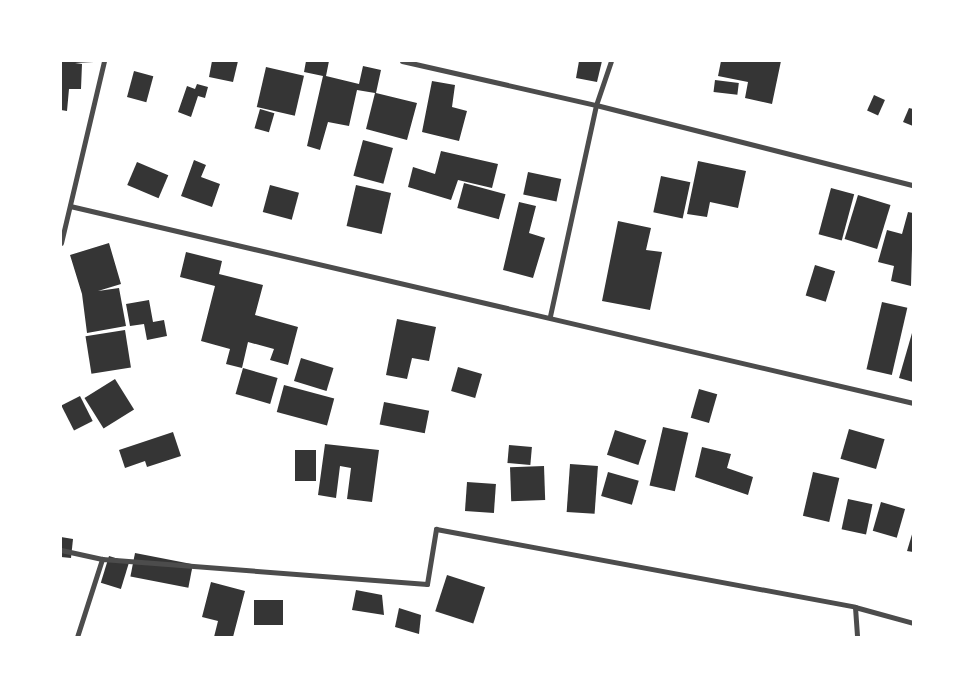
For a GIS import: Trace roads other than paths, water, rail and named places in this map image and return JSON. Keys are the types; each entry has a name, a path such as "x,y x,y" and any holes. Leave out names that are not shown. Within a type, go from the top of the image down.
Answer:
{"street":[{"path":"61,244 104,61"},
{"path":"402,61 596,105 913,185"},
{"path":"550,316 596,105 611,61"},
{"path":"70,206 550,316 913,403"},
{"path":"61,550 102,559 427,584 436,529 855,607 913,623"},
{"path":"77,637 102,559"},
{"path":"855,607 857,637"}]}
